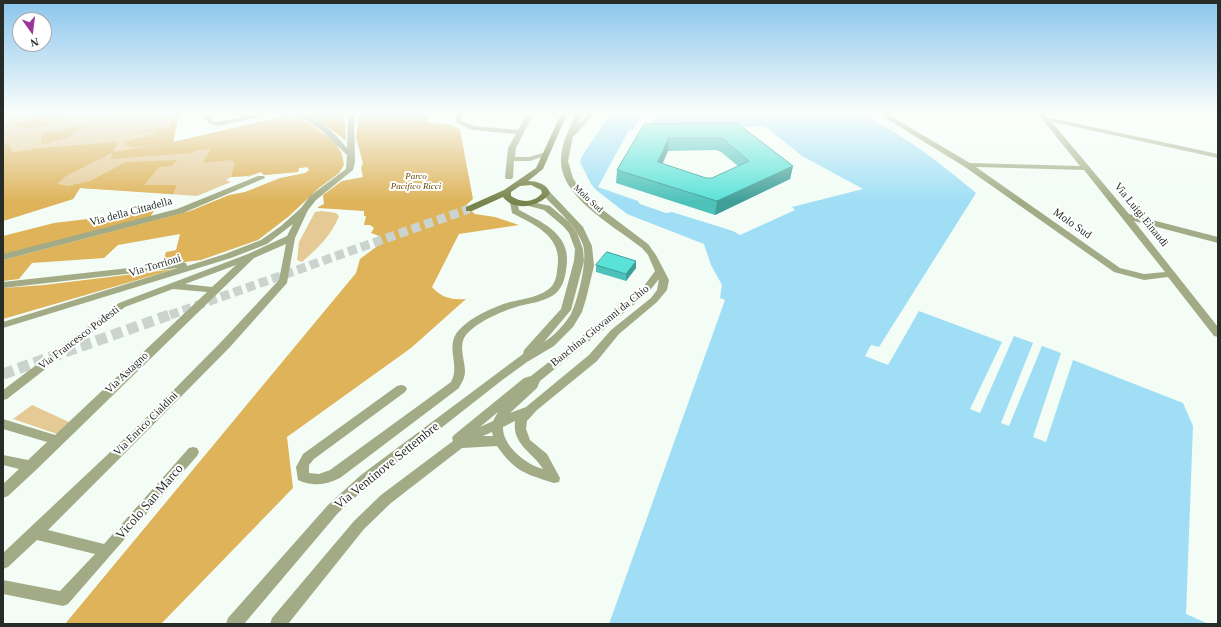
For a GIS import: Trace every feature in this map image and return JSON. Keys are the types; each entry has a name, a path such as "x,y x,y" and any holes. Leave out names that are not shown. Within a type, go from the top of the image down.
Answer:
{"main road":[{"path":"539,169 544,190 542,199 528,203 510,197 511,188 539,169 551,143"},
{"path":"519,184 531,183 544,190"}],"street":[{"path":"340,143 347,153 351,154"},
{"path":"252,256 291,238 304,210 313,198 349,170 351,166 351,143"},
{"path":"509,178 512,159 511,152 515,143"},
{"name":"Molo Sud","path":"568,143 564,160 565,171 569,180 578,193 589,203 623,228"},
{"name":"Molo Sud","path":"931,143 968,165 1117,270 1132,276 1155,278 1172,273"},
{"name":"Via Luigi Einaudi","path":"1066,143 1172,273 1218,334"},
{"path":"1161,143 1218,156"},
{"path":"512,159 530,159 546,154"},
{"name":"Molo Sud","path":"968,165 1087,168"},
{"name":"Via della Cittadella","path":"3,257 180,211 221,193 261,178"},
{"name":"Via Ventinove Settembre","path":"234,624 333,509 366,479 523,359 550,343 569,325 577,312 589,266 588,246 580,229 544,190"},
{"path":"401,389 310,455 302,466 303,476 318,480 335,474 452,387 456,383 460,374 458,340 465,330 502,308 551,293 558,284 564,257 559,240 545,228 515,211 510,197"},
{"name":"Via Ventinove Settembre","path":"523,359 566,310 579,261 579,249 570,229 548,208 528,203"},
{"name":"Via Torrioni","path":"3,325 228,256 264,242 284,228 304,210"},
{"path":"1126,216 1218,240"},
{"path":"284,228 291,238"},
{"name":"Banchina Giovanni da Chio","path":"456,445 481,441 500,441 508,452 528,469 554,478 542,458 526,443 522,436 520,429 521,418 593,358 614,332 654,300 662,290 664,280 652,255 645,246 623,228"},
{"name":"Via Enrico Cialdini","path":"3,562 143,428 226,344 284,281 291,238"},
{"path":"3,285 147,270 228,256"},
{"name":"Via Francesco Podesti","path":"3,396 122,305 252,256"},
{"name":"Via Astagno","path":"3,492 214,290 252,256"},
{"name":"Banchina Giovanni da Chio","path":"443,454 457,439 522,385 535,379 644,292 660,270"},
{"path":"171,286 214,290"},
{"name":"Banchina Giovanni da Chio","path":"498,424 509,408 533,385 535,379"},
{"name":"Banchina Giovanni da Chio","path":"278,624 363,521 386,500 443,454 465,439 533,407"},
{"path":"3,424 58,440"},
{"path":"498,424 497,432 500,441"},
{"name":"Vicolo San Marco","path":"3,587 64,599 193,452"},
{"path":"3,460 31,466"},
{"path":"35,533 107,551"}],"shaded area":[{"path":"3,143 292,143 307,167 299,168 298,172 264,175 261,172 248,177 231,177 226,180 231,182 197,196 80,188 73,199 3,221"},
{"path":"322,211 336,213 339,216 336,223 328,236 313,252 302,262 297,260 299,242 315,212"},
{"path":"32,405 69,422 57,434 13,419"}],"green space":[{"path":"3,143 6,143 11,148 12,152 38,148 117,143 113,152 161,144 132,147 125,145 125,143 336,143 342,154 344,165 339,173 319,188 288,217 258,240 201,260 162,265 166,252 176,250 180,234 118,245 104,258 32,263 19,279 3,281 3,260 190,211 229,195 245,192 280,178 305,173 309,170 307,167 299,168 298,172 264,175 261,172 247,176 231,177 235,164 232,160 203,163 210,149 195,151 193,153 111,159 112,153 66,176 57,184 68,186 90,181 126,162 177,160 172,166 159,167 144,185 177,185 173,194 80,188 73,199 3,221"},
{"name":"Parco Pacifico Ricci","path":"357,143 462,143 473,199 465,206 475,214 495,217 519,225 459,234 432,287 440,294 448,298 466,299 411,348 287,437 293,488 161,624 65,624 356,273 360,259 380,244 379,236 371,233 374,228 370,225 364,225 366,216 364,216 364,211 318,208 324,204 323,195 342,181 363,177 361,168 363,163"},
{"path":"154,211 150,217 3,256 3,236 54,223"},
{"path":"175,269 3,319 3,288 44,285"}],"water":[{"path":"590,143 622,143 598,187 638,201 640,204 666,213 672,212 733,231 740,235 795,210 792,207 863,189 802,156 786,143 912,143 935,160 976,193 879,347 871,345 865,356 888,365 919,311 1002,342 970,409 980,413 1014,336 1033,343 1001,423 1009,426 1042,346 1061,353 1033,437 1046,442 1073,360 1183,403 1193,426 1186,614 1209,624 609,624 725,300 720,298 722,285 711,265 704,244 627,214 596,190 591,184 580,162"}],"building":[{"path":"633,143 667,143 658,162 706,178 712,178 749,161 728,143 763,143 793,166 717,201 617,170"},
{"path":"607,252 636,261 626,274 596,265"}],"tunnel":[{"path":"170,315 469,209"},
{"path":"3,374 172,314"}]}
